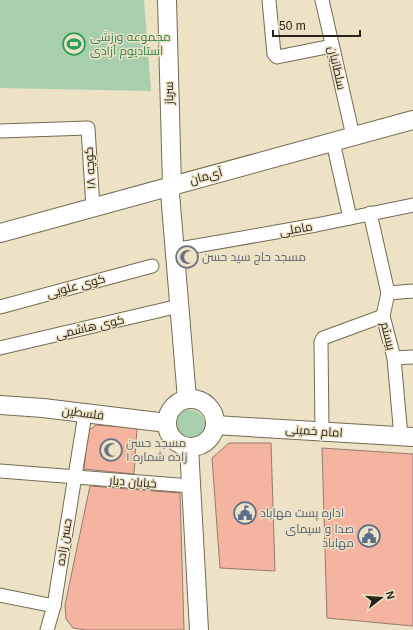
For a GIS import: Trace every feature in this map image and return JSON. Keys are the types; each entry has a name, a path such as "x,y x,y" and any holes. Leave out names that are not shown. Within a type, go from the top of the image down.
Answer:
{"main road":[{"name":"سرباز","path":"167,0 172,186"},
{"name":"آی‌مان","path":"0,234 413,120"},
{"path":"172,186 174,192 179,249 189,399"},
{"path":"172,186 170,193 179,306 189,399"},
{"path":"189,399 206,404 215,417 215,425 210,439 196,447 189,448 182,446 171,437 167,423 171,409 177,403 189,399"},
{"name":"فلسطین","path":"0,405 167,423"},
{"name":"امام خمینی","path":"215,425 407,437"},
{"path":"189,448 199,630"}],"street":[{"path":"269,0 274,54 277,56 332,46"},
{"name":"سلطانیان","path":"322,0 353,136"},
{"name":"کوچه ۱۸","path":"0,131 88,128 93,208"},
{"path":"333,142 350,218"},
{"name":"ماملی","path":"179,249 413,205"},
{"name":"بیستم","path":"370,213 388,293 383,316 394,358 407,437"},
{"name":"کوی علویی","path":"0,307 152,266"},
{"path":"388,293 413,291"},
{"name":"کوی هاشمی","path":"0,348 179,306"},
{"path":"322,432 321,342 323,338 383,316"},
{"path":"394,358 413,357"},
{"name":"حسن زاده","path":"47,630 54,606 85,414"},
{"name":"خیابان دیار","path":"0,471 191,486"},
{"path":"0,594 54,606"}],"green space":[{"name":"مجموعه ورزشی استادیوم آزادی","path":"0,0 144,0 151,91 0,88"},
{"path":"190,410 201,414 205,425 201,436 190,440 179,436 175,425 179,414"}],"building":[{"name":"مسجد حسن زاده شماره ۱","path":"96,425 137,428 134,474 84,469 88,431"},
{"name":"اداره پست مهاباد","path":"229,443 271,443 275,571 220,568 212,458"},
{"name":"صدا و سیمای مهاباد","path":"322,448 413,454 413,626 327,618"},
{"path":"90,486 180,493 184,630 86,630 73,628 66,619 65,605"}],"place":[{"name":"مجموعه ورزشی استادیوم آزادی","path":"74,44"},
{"name":"مسجد حاج سید حسن","path":"187,257"},
{"name":"مسجد حسن زاده شماره ۱","path":"111,450"},
{"name":"اداره پست مهاباد","path":"245,513"},
{"name":"صدا و سیمای مهاباد","path":"369,536"}]}
